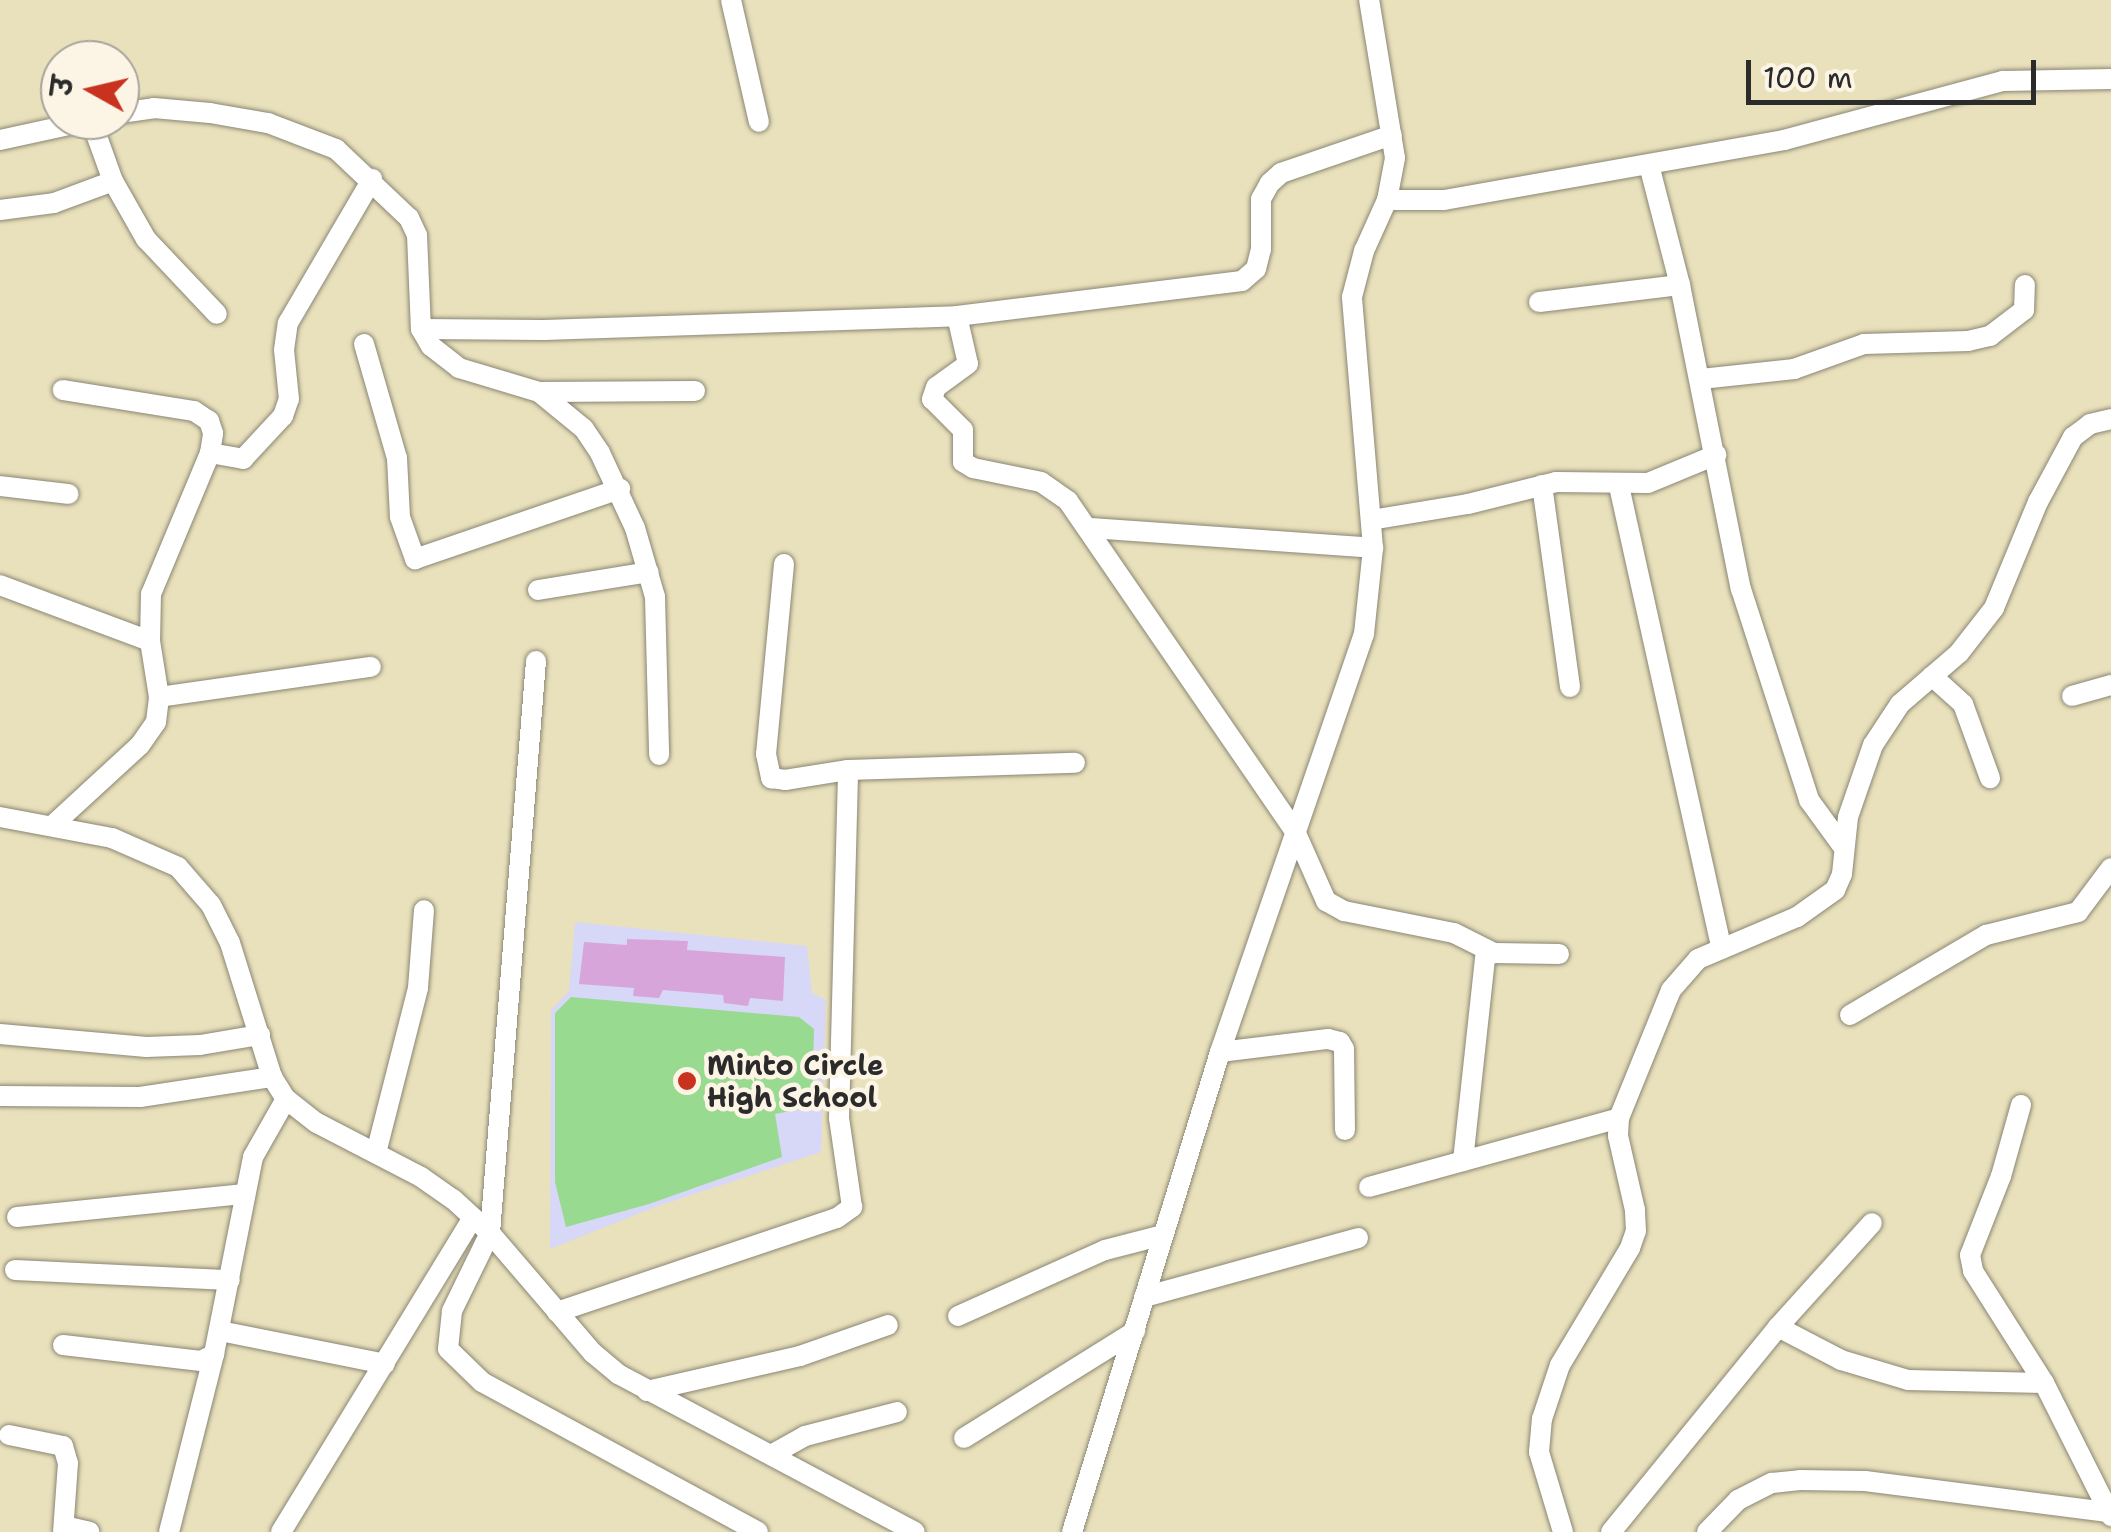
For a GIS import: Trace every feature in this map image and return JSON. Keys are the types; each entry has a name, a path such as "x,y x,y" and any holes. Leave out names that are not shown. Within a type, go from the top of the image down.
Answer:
{"street":[{"path":"732,0 759,122"},
{"path":"1072,1532 1220,1052 1364,634 1374,548 1352,298 1364,251 1387,200 1395,158 1369,0"},
{"path":"1387,200 1444,200 1816,133 1972,86 2003,81 2111,80"},
{"path":"140,112 181,109 268,123 336,149 397,202 418,235 421,328 431,346 459,368 539,392 696,392"},
{"path":"0,140 40,131"},
{"path":"421,328 544,330 957,316 1242,281 1256,268 1261,249 1261,200 1270,183 1281,174 1392,134"},
{"path":"99,140 114,180 146,239 218,314"},
{"path":"1650,165 1701,379 1742,589 1809,800 1844,848"},
{"path":"210,453 243,459 283,416 289,399 284,350 288,323 372,179"},
{"path":"0,210 54,203 114,180"},
{"path":"1539,302 1680,284"},
{"path":"1701,379 1794,369 1864,344 1979,339 2024,310 2025,285"},
{"path":"957,316 968,364 936,387 932,399 960,424 963,462 1055,490 1090,528 1295,831 1319,892 1335,908 1454,932 1486,950 1559,954"},
{"path":"364,344 397,458 400,516 414,559 620,488"},
{"path":"54,824 150,734 159,697 150,641 150,594 210,453 213,433 208,422 194,411 63,390"},
{"path":"539,392 584,429 620,488 648,572 658,623 659,755"},
{"path":"1563,1532 1539,1452 1542,1420 1560,1365 1630,1248 1636,1231 1619,1118 1670,990 1698,960 1820,904 1835,890 1854,795 1873,744 1900,704 1959,653 1994,608 2038,502 2074,437 2090,424 2111,419"},
{"path":"1371,520 1468,504 1542,485 1572,482 1619,486 1664,478 1716,455"},
{"path":"1542,485 1570,687"},
{"path":"0,486 70,494"},
{"path":"1619,486 1722,949"},
{"path":"1090,528 1374,548"},
{"path":"784,564 766,769 771,778 784,780 848,770 1075,763"},
{"path":"538,590 648,572"},
{"path":"0,585 150,641"},
{"path":"536,661 490,1233 448,1327 448,1349 456,1361 482,1382 758,1532"},
{"path":"159,697 370,668"},
{"path":"1932,676 1964,704 1990,778"},
{"path":"2072,696 2111,685"},
{"path":"557,1312 837,1218 852,1207 839,1118 848,770"},
{"path":"0,817 54,824 154,853 187,876 211,905 230,943 272,1076 286,1099 317,1123 421,1177 473,1218 604,1364 647,1391 915,1532"},
{"path":"1850,1015 1986,935 2078,912 2111,868"},
{"path":"376,1153 418,988 424,910"},
{"path":"1462,1160 1486,950"},
{"path":"0,1034 146,1047 200,1045 260,1035"},
{"path":"1220,1052 1328,1039 1340,1042 1344,1049 1345,1130"},
{"path":"0,1096 140,1097 272,1076"},
{"path":"170,1532 220,1331 258,1142 286,1099"},
{"path":"2022,1105 1970,1261 2044,1383 2108,1514"},
{"path":"1370,1188 1619,1118"},
{"path":"17,1217 245,1194"},
{"path":"280,1532 473,1218"},
{"path":"1611,1532 1778,1327 1872,1223"},
{"path":"958,1316 1105,1250 1163,1236"},
{"path":"1144,1297 1358,1238"},
{"path":"15,1270 230,1280"},
{"path":"647,1391 812,1352 888,1325"},
{"path":"1778,1327 1841,1360 1908,1380 2044,1383"},
{"path":"220,1331 385,1364"},
{"path":"964,1438 1135,1331"},
{"path":"62,1344 201,1361 214,1354"},
{"path":"772,1455 804,1436 897,1412"},
{"path":"8,1434 63,1446 68,1463 63,1529 89,1532"},
{"path":"1707,1532 1738,1500 1772,1483 1800,1480 1866,1482 2108,1514"}],"shaded area":[{"name":"Minto Circle High School","path":"575,922 807,946 812,993 826,1000 821,1152 655,1207 550,1249 551,1010 569,991"}],"green space":[{"name":"Minto Circle High School","path":"571,997 799,1017 814,1029 812,1107 775,1114 782,1157 649,1204 566,1227 555,1182 555,1013"}],"building":[{"path":"627,939 688,941 687,950 785,957 783,1001 750,998 748,1006 724,1003 723,995 663,990 659,998 633,996 634,988 579,984 584,942 627,945"}],"place":[{"name":"Minto Circle High School","path":"687,1081"}]}
